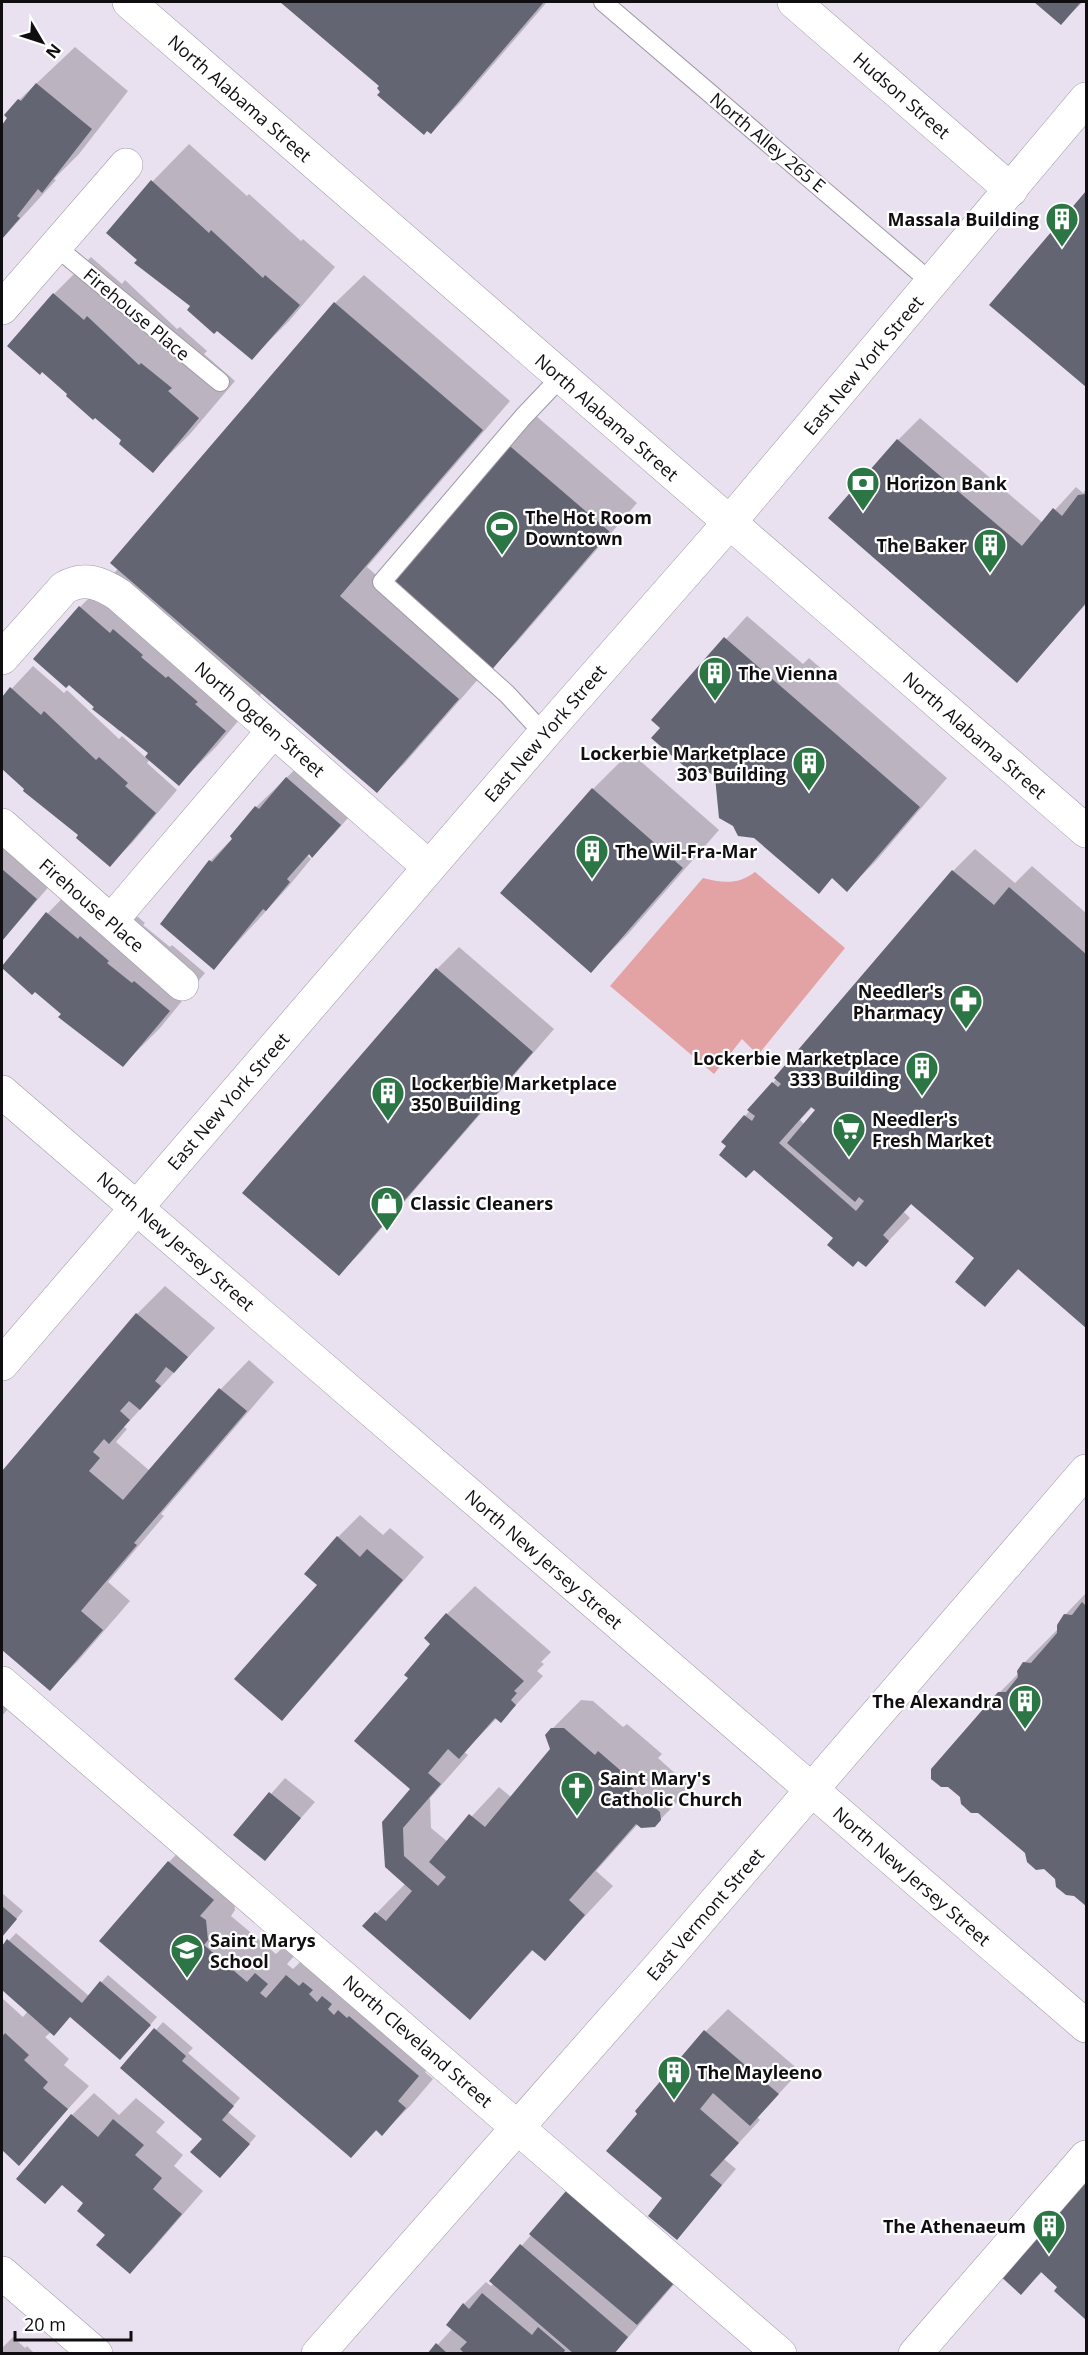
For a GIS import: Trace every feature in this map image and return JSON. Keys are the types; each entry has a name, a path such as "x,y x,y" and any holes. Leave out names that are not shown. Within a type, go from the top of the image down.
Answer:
{"main road":[{"name":"North Alabama Street","path":"129,2 1086,831"},
{"name":"Hudson Street","path":"794,2 1011,190"},
{"name":"East New York Street","path":"2,1364 429,867 729,523 1086,99"},
{"path":"2,308 126,165"},
{"name":"North Ogden Street","path":"2,658 55,596 74,582 86,581 107,587 120,595 429,867"},
{"path":"111,921 273,730"},
{"name":"Firehouse Place","path":"2,825 182,984"},
{"name":"North New Jersey Street","path":"2,1092 1086,2026"},
{"name":"East Vermont Street","path":"318,2354 519,2128 813,1790 1086,1471"},
{"name":"North Cleveland Street","path":"2,1683 780,2354"},
{"path":"915,2354 1086,2157"},
{"path":"2,2273 96,2354"}],"lane":[{"name":"North Alley 265 E","path":"603,2 932,283"},
{"name":"Firehouse Place","path":"55,246 220,382"},
{"path":"544,734 507,694 382,582 523,417 561,377"}],"shaded area":[{"path":"755,872 845,948 758,1055 742,1039 714,1074 610,986 703,878 730,882"}],"building":[{"path":"280,2 544,2 431,134 427,131 424,135 377,95 380,92 377,88 379,86"},
{"path":"1034,2 1081,2 1061,25"},
{"path":"36,83 92,129 42,193 38,189 17,216 20,218 2,239 2,125 7,118 4,115 18,99 21,101"},
{"path":"151,180 209,233 211,230 263,278 265,275 300,305 252,360 217,331 214,334 187,310 190,306 134,263 137,260 106,233"},
{"name":"Massala Building","path":"1086,191 1086,387 989,305"},
{"path":"53,293 84,320 87,316 139,365 141,363 172,388 168,391 199,418 153,473 119,444 121,440 95,418 93,420 42,372 40,375 7,346"},
{"path":"334,302 483,430 340,596 459,699 377,793 110,563"},
{"name":"The Baker","path":"897,439 1022,546 1053,508 1062,516 1078,495 1086,494 1086,603 1017,683 828,518"},
{"name":"The Hot Room Downtown","path":"505,442 610,532 489,673 454,642 458,637 393,580"},
{"path":"79,606 110,633 113,629 143,655 141,657 166,678 168,676 198,702 195,704 226,731 179,786 145,757 148,753 92,709 94,707 69,685 66,688 33,659"},
{"name":"Lockerbie Marketplace 303 Building","path":"724,637 920,807 847,892 832,878 819,894 754,838 738,836 733,826 719,818 715,777 706,770 698,778 651,738 660,728 651,720"},
{"path":"10,687 41,715 44,711 96,760 99,757 128,783 125,786 156,813 110,867 76,838 78,835 23,791 24,789 2,769 2,697"},
{"path":"286,777 341,825 312,858 309,854 287,879 290,882 266,911 263,909 214,970 160,924 209,860 212,862 232,839 230,836 255,806 259,809"},
{"name":"The Wil-Fra-Mar","path":"592,788 683,868 591,973 500,893"},
{"path":"2,869 37,899 2,941"},
{"name":"Lockerbie Marketplace 333 Building","path":"952,870 994,905 1009,887 1086,954 1086,1328 1018,1269 985,1307 955,1282 974,1258 911,1204 883,1235 889,1241 866,1267 858,1261 853,1267 827,1245 833,1238 754,1170 746,1178 719,1155 726,1146 721,1142 744,1115 752,1121 755,1116 747,1110 772,1082 778,1087 781,1084 774,1078","holes":["811,1107 815,1110 787,1143 855,1202 859,1197 864,1201 856,1211 779,1143"]},
{"path":"46,912 78,939 80,936 109,961 107,963 132,983 134,981 170,1011 123,1067 58,1017 61,1014 35,992 32,995 2,968"},
{"name":"Lockerbie Marketplace 350 Building","path":"436,968 533,1052 339,1276 242,1193"},
{"path":"136,1313 188,1357 174,1373 166,1367 155,1381 161,1386 140,1410 129,1401 120,1411 130,1420 109,1444 104,1439 93,1452 100,1458 89,1471 123,1500 219,1388 247,1411 134,1543 137,1545 81,1611 103,1630 50,1691 2,1650 2,1471"},
{"path":"337,1536 360,1557 367,1549 403,1580 282,1721 234,1679 317,1585 304,1574"},
{"name":"The Alexandra","path":"1082,1602 1086,1606 1086,1906 1074,1896 1066,1895 1056,1887 1055,1879 1044,1869 1036,1870 1027,1862 1025,1853 978,1813 971,1813 961,1804 960,1797 948,1787 941,1787 931,1779 931,1769 998,1692 1006,1692 1018,1677 1017,1671 1023,1662 1031,1663 1057,1633 1057,1625 1064,1614 1072,1615"},
{"name":"Saint Mary's Catholic Church","path":"446,1613 524,1681 514,1691 517,1693 511,1700 516,1705 501,1723 495,1718 459,1759 448,1749 428,1773 441,1784 403,1828 404,1856 438,1886 446,1877 429,1862 469,1814 485,1827 550,1749 545,1735 551,1728 564,1728 595,1755 598,1751 635,1783 631,1787 660,1812 661,1820 655,1827 641,1828 636,1824 569,1900 585,1915 545,1961 532,1950 470,2020 362,1926 375,1912 386,1921 412,1891 385,1867 382,1822 410,1789 354,1741 408,1678 404,1675 430,1644 424,1638"},
{"path":"269,1792 301,1818 265,1861 233,1835"},
{"path":"168,1861 214,1900 200,1916 206,1920 208,1940 204,1945 247,1982 255,1973 268,1984 260,1993 266,1998 286,1975 299,1986 303,1982 313,1990 309,1994 317,2002 322,1996 332,2004 328,2009 334,2015 338,2010 347,2018 349,2016 419,2076 398,2101 406,2108 382,2136 376,2130 351,2158 99,1941"},
{"path":"2,1906 17,1919 2,1937"},
{"path":"7,1939 82,2003 100,1981 151,2025 120,2060 70,2017 54,2036 2,1990 2,1946"},
{"path":"154,2028 186,2056 182,2061 234,2106 222,2120 250,2144 220,2178 190,2152 202,2139 120,2068"},
{"name":"The Mayleeno","path":"704,2030 779,2094 750,2126 713,2093 700,2109 739,2143 710,2175 722,2185 677,2240 648,2216 662,2198 606,2151 637,2114 635,2111"},
{"path":"5,2033 29,2055 24,2060 48,2082 43,2088 68,2109 19,2166 2,2150 2,2037"},
{"path":"71,2114 98,2137 113,2119 144,2145 135,2155 162,2178 153,2189 182,2214 130,2274 96,2245 105,2235 77,2211 83,2203 62,2185 45,2204 16,2179"},
{"name":"The Athenaeum","path":"1086,2170 1086,2320 1054,2291 1057,2287 1041,2272 1021,2295 997,2273"},
{"path":"566,2191 674,2283 637,2325 529,2234"},
{"path":"520,2244 628,2337 614,2354 574,2354 489,2281"},
{"path":"482,2293 532,2335 538,2327 565,2350 563,2354 465,2354 460,2349 467,2342 446,2325 463,2303 469,2309"},
{"path":"436,2343 448,2354 427,2354"}],"place":[{"name":"Massala Building","path":"1062,248"},
{"name":"Horizon Bank","path":"863,512"},
{"name":"The Hot Room Downtown","path":"502,556"},
{"name":"The Baker","path":"990,574"},
{"name":"The Vienna","path":"715,702"},
{"name":"Lockerbie Marketplace 303 Building","path":"809,792"},
{"name":"The Wil-Fra-Mar","path":"592,880"},
{"name":"Needler's Pharmacy","path":"966,1030"},
{"name":"Lockerbie Marketplace 333 Building","path":"922,1097"},
{"name":"Lockerbie Marketplace 350 Building","path":"388,1122"},
{"name":"Needler's Fresh Market","path":"849,1158"},
{"name":"Classic Cleaners","path":"387,1232"},
{"name":"The Alexandra","path":"1025,1730"},
{"name":"Saint Mary's Catholic Church","path":"577,1817"},
{"name":"Saint Marys School","path":"187,1979"},
{"name":"The Mayleeno","path":"674,2101"},
{"name":"The Athenaeum","path":"1049,2255"}]}
